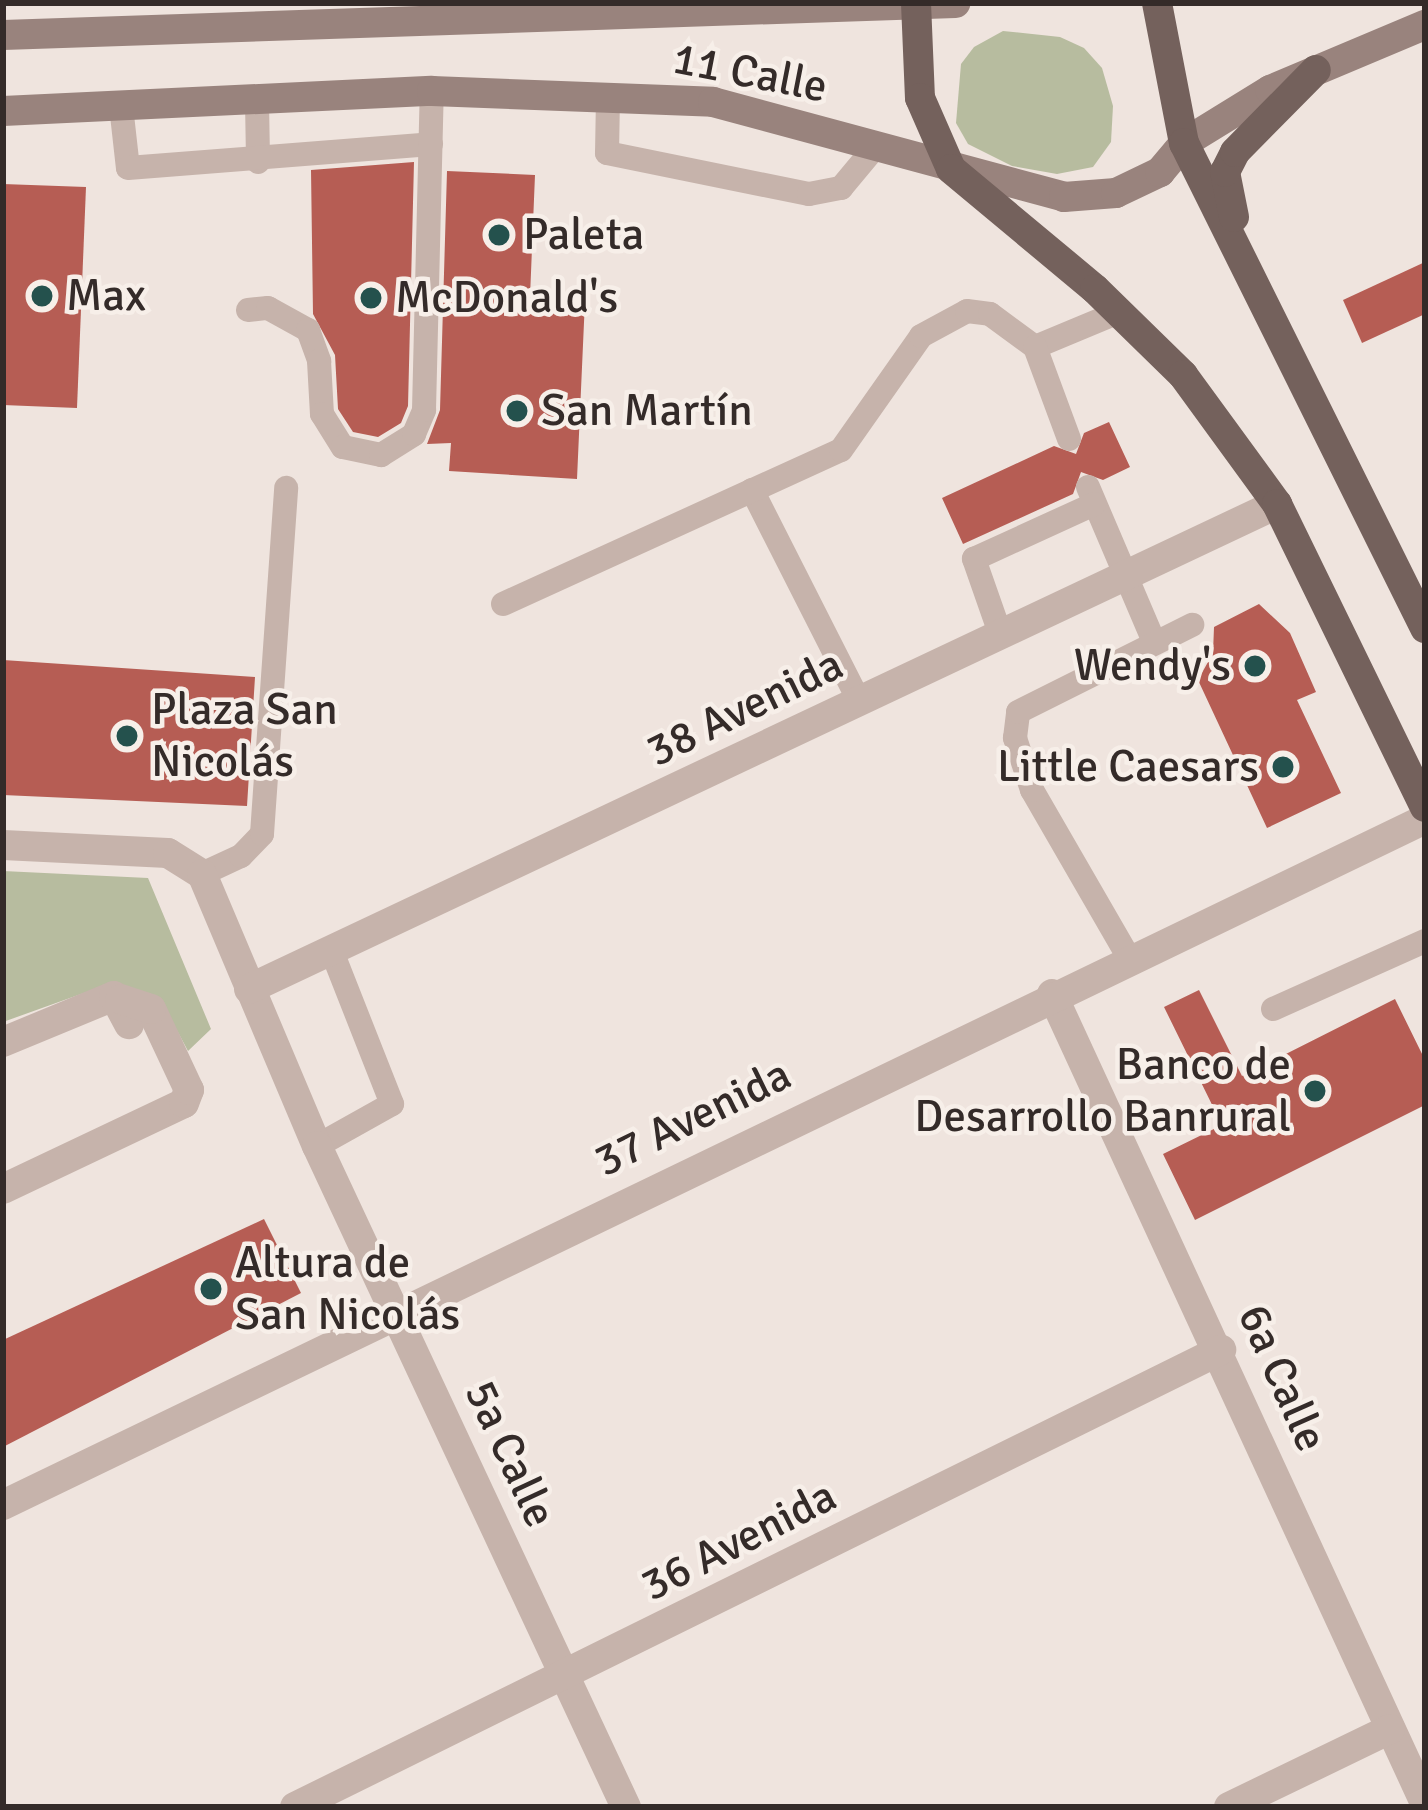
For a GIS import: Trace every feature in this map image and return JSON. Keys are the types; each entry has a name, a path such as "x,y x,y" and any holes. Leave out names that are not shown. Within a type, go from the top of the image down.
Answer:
{"main road":[{"name":"11 Calle","path":"3,35 360,17 955,3"},
{"path":"1157,3 1184,143 1425,628"},
{"path":"915,5 920,98 951,169 1119,312 1183,375 1277,504 1425,807"},
{"name":"11 Calle","path":"3,111 432,92 713,102 1064,197 1116,193 1160,172 1184,143 1316,70 1425,25"},
{"path":"1252,281 1225,172 1316,70"}],"street":[{"name":"38 Avenida","path":"249,989 333,955 1277,504"},
{"name":"37 Avenida","path":"3,1504 1052,994 1425,819"},
{"path":"3,845 168,854 202,874"},
{"name":"5a Calle","path":"202,874 317,1146 626,1807"},
{"name":"6a Calle","path":"1052,994 1221,1350 1425,1802"},
{"path":"3,1042 151,1009 189,1090 184,1103 3,1189"},
{"name":"36 Avenida","path":"296,1807 1221,1350"},
{"path":"1229,1807 1390,1730"}],"lane":[{"path":"248,310 268,308 308,330 319,361 322,414 344,447 381,455 405,443 424,410 432,92"},
{"path":"608,97 607,152 819,195 841,188 876,146"},
{"path":"257,103 258,162"},
{"path":"121,106 128,168 258,162 431,144"},
{"path":"1035,347 1119,312"},
{"path":"503,604 841,450 935,322 990,314 1035,347 1070,440"},
{"path":"202,874 241,856 262,834 286,488"},
{"path":"752,490 860,703"},
{"path":"1001,636 974,559 1091,495 1154,642"},
{"path":"1129,958 1032,790 1015,738 1018,712 1192,625"},
{"path":"1273,1009 1425,941"},
{"path":"317,1146 392,1104 333,955"}],"green space":[{"path":"1003,31 1060,37 1084,48 1102,68 1113,106 1111,142 1093,167 1057,174 1012,166 968,144 956,123 961,64 974,47"},
{"path":"3,871 148,878 211,1029 188,1051 165,1008 109,984 3,1022"}],"building":[{"name":"McDonald's","path":"414,162 408,406 401,423 378,437 353,432 338,409 335,355 313,314 311,170"},
{"name":"San Martín","path":"447,171 535,175 530,297 585,300 577,479 449,471 451,443 427,444 440,410"},
{"name":"Max","path":"3,184 86,187 77,408 3,405"},
{"path":"1425,262 1425,314 1362,343 1343,300"},
{"path":"1109,422 1130,467 1103,480 1081,472 1073,494 963,544 942,498 1054,446 1076,454 1084,433"},
{"path":"1259,604 1290,633 1316,692 1297,700 1341,793 1267,828 1198,680 1213,653 1214,627"},
{"name":"Plaza San Nicolás","path":"3,660 255,677 247,806 3,795"},
{"name":"Banco de Desarrollo Banrural","path":"1199,990 1242,1076 1395,999 1425,1060 1425,1105 1195,1220 1163,1154 1222,1125 1164,1007"},
{"path":"264,1219 301,1293 3,1447 3,1340"}],"place":[{"name":"Paleta","path":"499,235"},
{"name":"Max","path":"42,296"},
{"name":"McDonald's","path":"371,298"},
{"name":"San Martín","path":"517,411"},
{"name":"Wendy's","path":"1255,666"},
{"name":"Plaza San Nicolás","path":"127,736"},
{"name":"Little Caesars","path":"1283,767"},
{"name":"Banco de Desarrollo Banrural","path":"1315,1091"},
{"name":"Altura de San Nicolás","path":"211,1289"}]}
